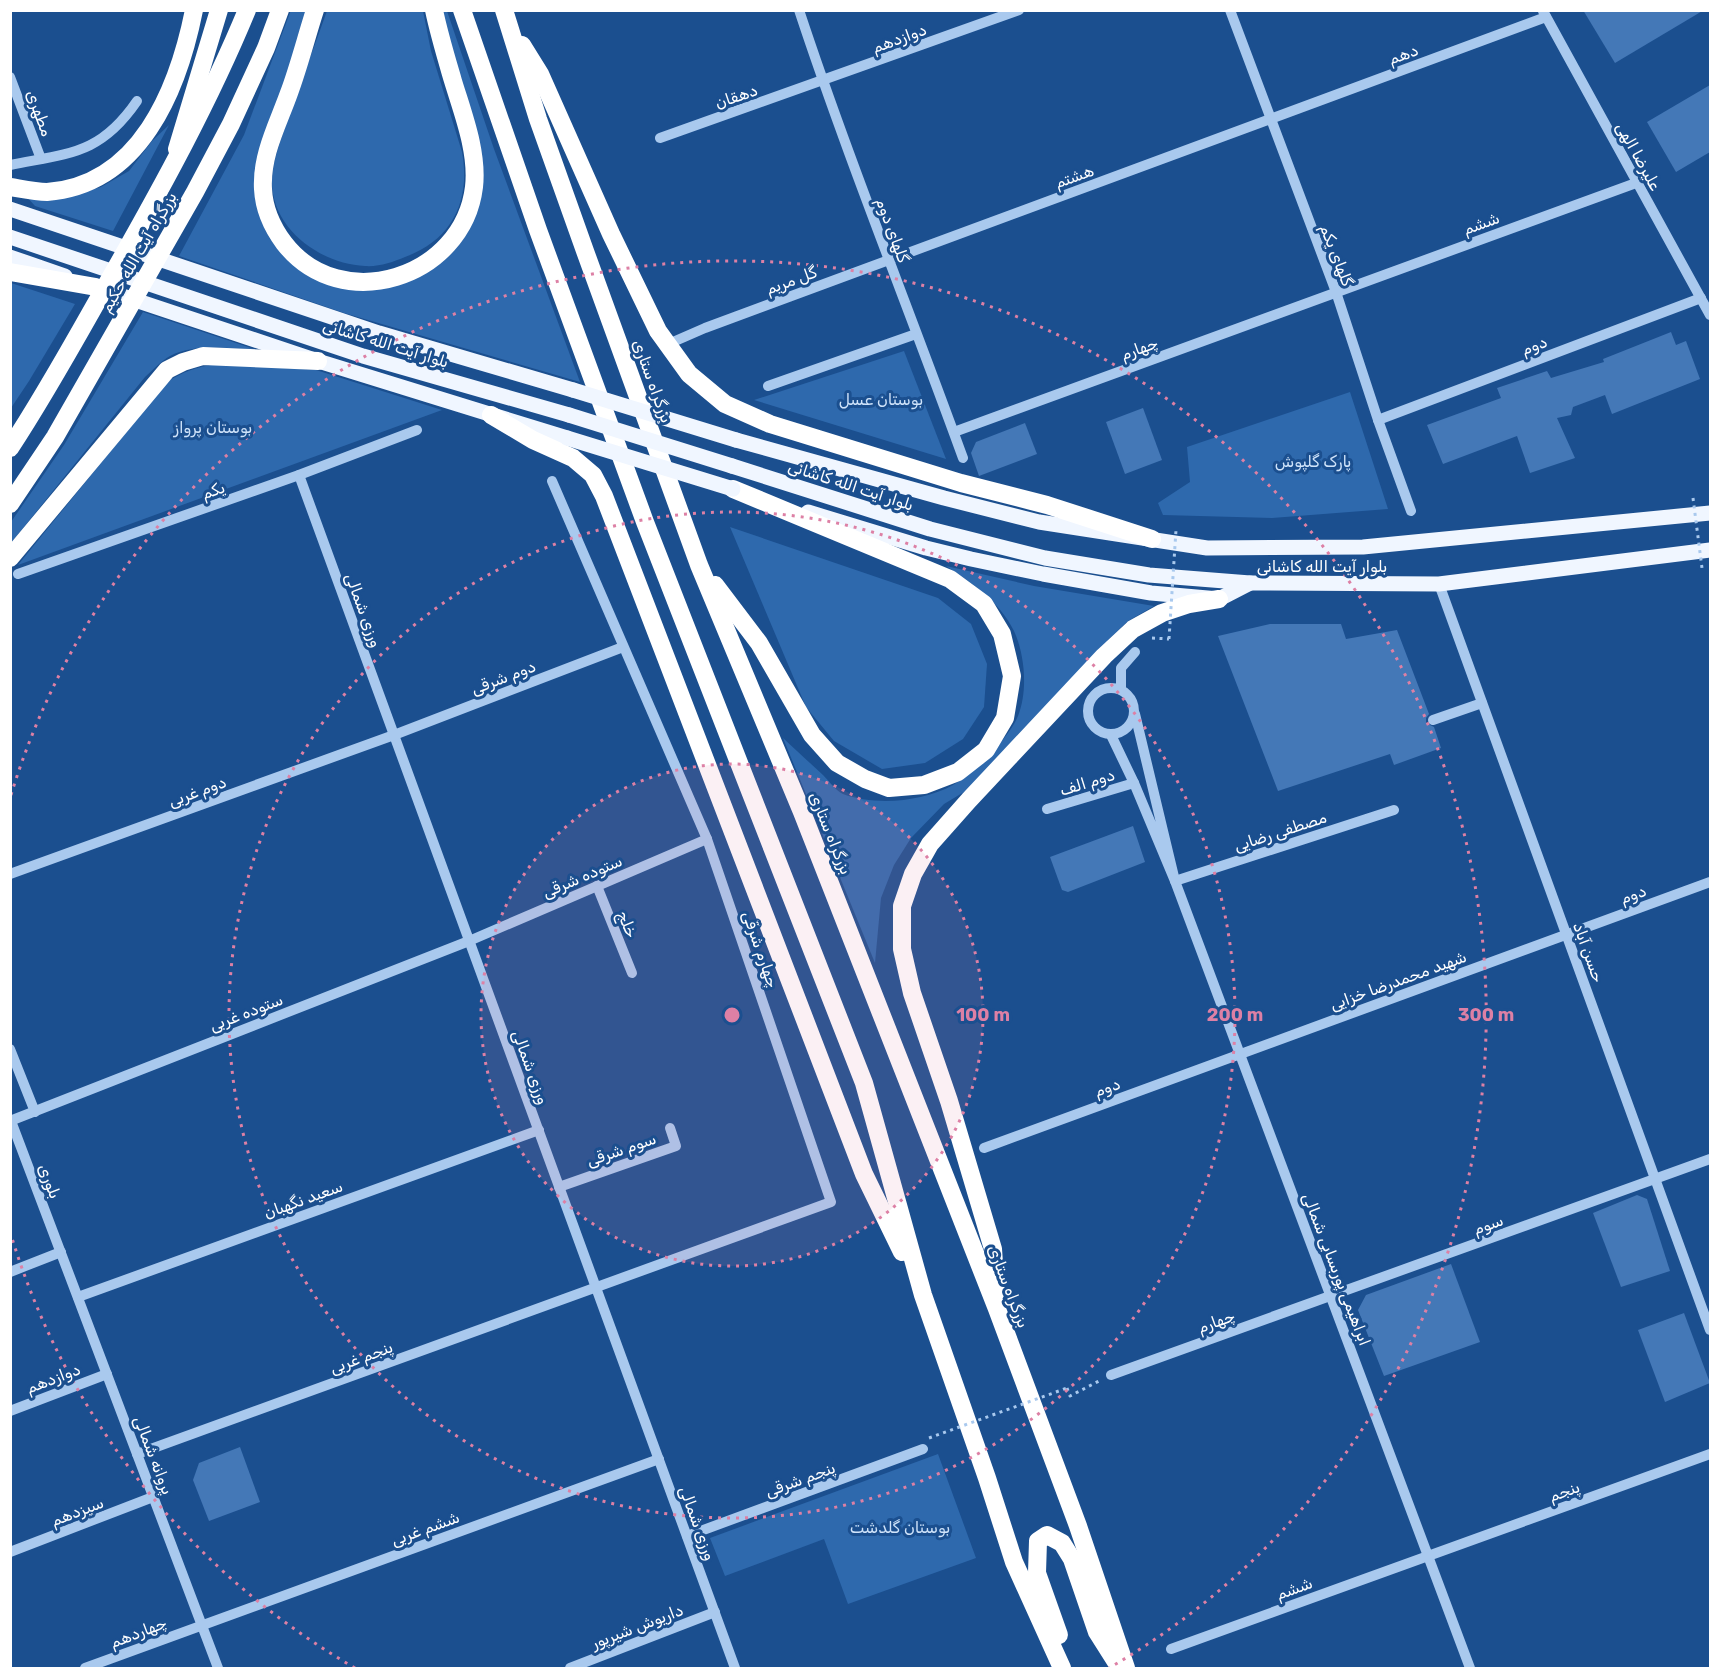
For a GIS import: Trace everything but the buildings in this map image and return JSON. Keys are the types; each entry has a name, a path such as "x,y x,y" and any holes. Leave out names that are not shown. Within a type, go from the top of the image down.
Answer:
{"highway":[{"path":"10,187 46,192 80,184 99,177 115,167 143,140 164,103 178,69 194,10"},
{"path":"172,166 189,103 219,10"},
{"name":"بزرگراه آیت الله حکیم","path":"10,448 31,417 172,166 209,94 247,10"},
{"name":"بزرگراه آیت الله حکیم","path":"10,504 55,437 195,192 231,124 266,48 280,10"},
{"path":"315,10 265,159 263,189 267,212 275,230 289,249 304,263 323,273 363,283 388,279 413,271 433,259 450,243 470,207 474,186 469,137 434,10"},
{"path":"462,10 538,230 645,522 864,1083 922,1295 987,1478 1014,1562 1062,1668"},
{"path":"506,17 540,75 611,234 666,345 689,374 725,404 770,424 961,483 1047,505 1152,539"},
{"name":"بزرگراه ستاری","path":"506,17 554,163 699,565 802,812 997,1309 1078,1526 1126,1668"},
{"path":"10,272 96,287"},
{"path":"14,566 167,370 203,356 318,362"},
{"path":"491,416 533,440 573,458 593,475 604,496 864,1174 922,1295"},
{"path":"10,437 31,417"},
{"path":"699,565 759,643 812,735 837,763 865,779 889,788 924,785 958,772 986,750 1005,718 1012,676 1002,634 984,604 950,579 732,489"},
{"path":"997,1309 993,1249 912,993 902,949 902,906 912,874 930,844 969,800 1104,656 1133,629 1162,613 1189,604 1219,599"},
{"path":"1069,1668 1037,1573 1038,1541 1047,1535 1062,1543 1072,1559 1097,1632 1120,1668"}],"main road":[{"name":"بلوار آیت الله کاشانی","path":"10,208 379,333 736,440 1039,522 1207,548 1363,547 1710,513"},
{"name":"بلوار آیت الله کاشانی","path":"10,237 363,356 569,416 930,529 1045,558 1149,575 1250,583 1439,584 1710,550"},
{"path":"10,257 318,362 926,548 1043,574 1151,593 1219,599 1250,583"}],"street":[{"name":"گلهای دوم","path":"799,10 888,260 963,458"},
{"name":"دوازدهم","path":"823,81 1019,10"},
{"name":"گلهای یکم","path":"1230,10 1336,292 1378,420 1412,511"},
{"name":"دهم","path":"1270,119 1545,14"},
{"name":"علیرضا الهی","path":"1545,14 1710,315"},
{"name":"مطهری","path":"10,77 41,159"},
{"name":"دهقان","path":"660,138 823,81"},
{"path":"10,165 80,151 97,142 125,118 137,101"},
{"name":"هشتم","path":"888,260 1270,119"},
{"name":"ششم","path":"1336,292 1636,183"},
{"name":"گل مریم","path":"666,345 705,328 888,260"},
{"name":"چهارم","path":"954,432 1336,292"},
{"name":"دوم","path":"1378,420 1701,298"},
{"path":"768,387 916,334"},
{"name":"یکم","path":"14,566 299,475 417,430"},
{"name":"ورزی شمالی","path":"299,475 735,1668"},
{"name":"چهارم شرقی","path":"552,481 707,839 831,1202 596,1287"},
{"name":"حسن آباد","path":"1439,584 1710,1330"},
{"name":"دوم شرقی","path":"394,735 623,647"},
{"path":"1121,690 1121,668 1135,652"},
{"path":"1121,690 1132,700 1134,714 1133,721 1124,731 1111,735 1097,729 1092,724 1088,710 1090,702 1100,691 1121,690"},
{"path":"1433,720 1482,703"},
{"name":"ابراهیمی پوربسابی شمالی","path":"1134,714 1176,881"},
{"name":"دوم غربی","path":"10,874 394,735"},
{"name":"ابراهیمی پوربسابی شمالی","path":"1111,735 1176,881 1470,1668"},
{"name":"دوم الف","path":"1047,809 1134,783"},
{"name":"مصطفی رضایی","path":"1176,881 1394,810"},
{"name":"ستوده شرقی","path":"469,940 707,839"},
{"name":"دوم","path":"1566,934 1710,882"},
{"name":"خلج","path":"597,886 632,973"},
{"name":"شهید محمدرضا خزایی","path":"1240,1054 1566,934"},
{"name":"ستوده غربی","path":"11,1121 469,940"},
{"path":"10,1049 35,1112"},
{"name":"دوم","path":"984,1148 1240,1054"},
{"name":"بلوری","path":"11,1121 61,1252"},
{"name":"سوم شرقی","path":"559,1187 676,1146 670,1128"},
{"name":"سعید نگهبان","path":"78,1297 538,1130"},
{"path":"1656,1179 1710,1160"},
{"name":"سوم","path":"1331,1296 1656,1179"},
{"path":"10,1272 61,1252"},
{"name":"پروانه شمالی","path":"61,1252 218,1668"},
{"name":"پنجم غربی","path":"137,1454 596,1287"},
{"name":"چهارم","path":"1111,1375 1331,1296"},
{"name":"دوازدهم","path":"10,1411 107,1374"},
{"name":"پنجم شرقی","path":"687,1536 923,1449"},
{"name":"پنجم","path":"1428,1556 1710,1454"},
{"name":"ششم غربی","path":"201,1624 659,1459"},
{"name":"سیزدهم","path":"10,1552 153,1497"},
{"name":"ششم","path":"1171,1649 1428,1556"},
{"name":"داریوش شیرپور","path":"570,1668 715,1612"},
{"name":"چهاردهم","path":"84,1668 201,1624"}],"path":[{"path":"1693,498 1702,568"},
{"path":"1168,639 1176,530"},
{"path":"930,1438 1066,1388 1070,1396 1111,1375"}],"green space":[{"path":"291,10 307,11 255,198 264,228 270,239 294,265 318,279 344,287 372,289 399,284 425,274 448,257 466,235 474,217 482,187 441,11 447,11 494,149 580,382 344,313 179,256 244,135"},
{"path":"327,11 423,11 431,51 462,152 464,187 454,216 446,229 421,250 381,265 348,264 315,251 289,228 279,213 274,197 272,179 274,164 296,94"},
{"path":"169,125 113,231 35,206 27,197 68,197 101,187 129,171 152,141"},
{"path":"11,283 75,304 11,408"},
{"path":"143,312 254,349 190,349 163,360 145,377 11,543 11,522 64,445"},
{"name":"بوستان عسل","path":"904,351 946,459 754,400"},
{"name":"بوستان پرواز","path":"217,364 316,370 442,410 18,565 166,383 190,370"},
{"name":"پارک گلپوش","path":"1350,392 1388,509 1272,518 1163,515 1158,503 1190,482 1187,447"},
{"path":"730,527 938,598 971,624 987,664 984,707 963,739 925,763 882,769 834,741 806,707"},
{"path":"946,566 1034,586 1154,606 1128,621 1107,641 969,789 944,804 911,838 894,865 881,898 875,963 783,738 840,793 869,800 899,800 941,791 971,772 990,754 1007,734 1018,716 1024,684 1021,651 1014,631 1001,611 975,586"},
{"name":"بوستان گلدشت","path":"938,1454 976,1558 848,1604 824,1539 725,1576 710,1538"}]}
